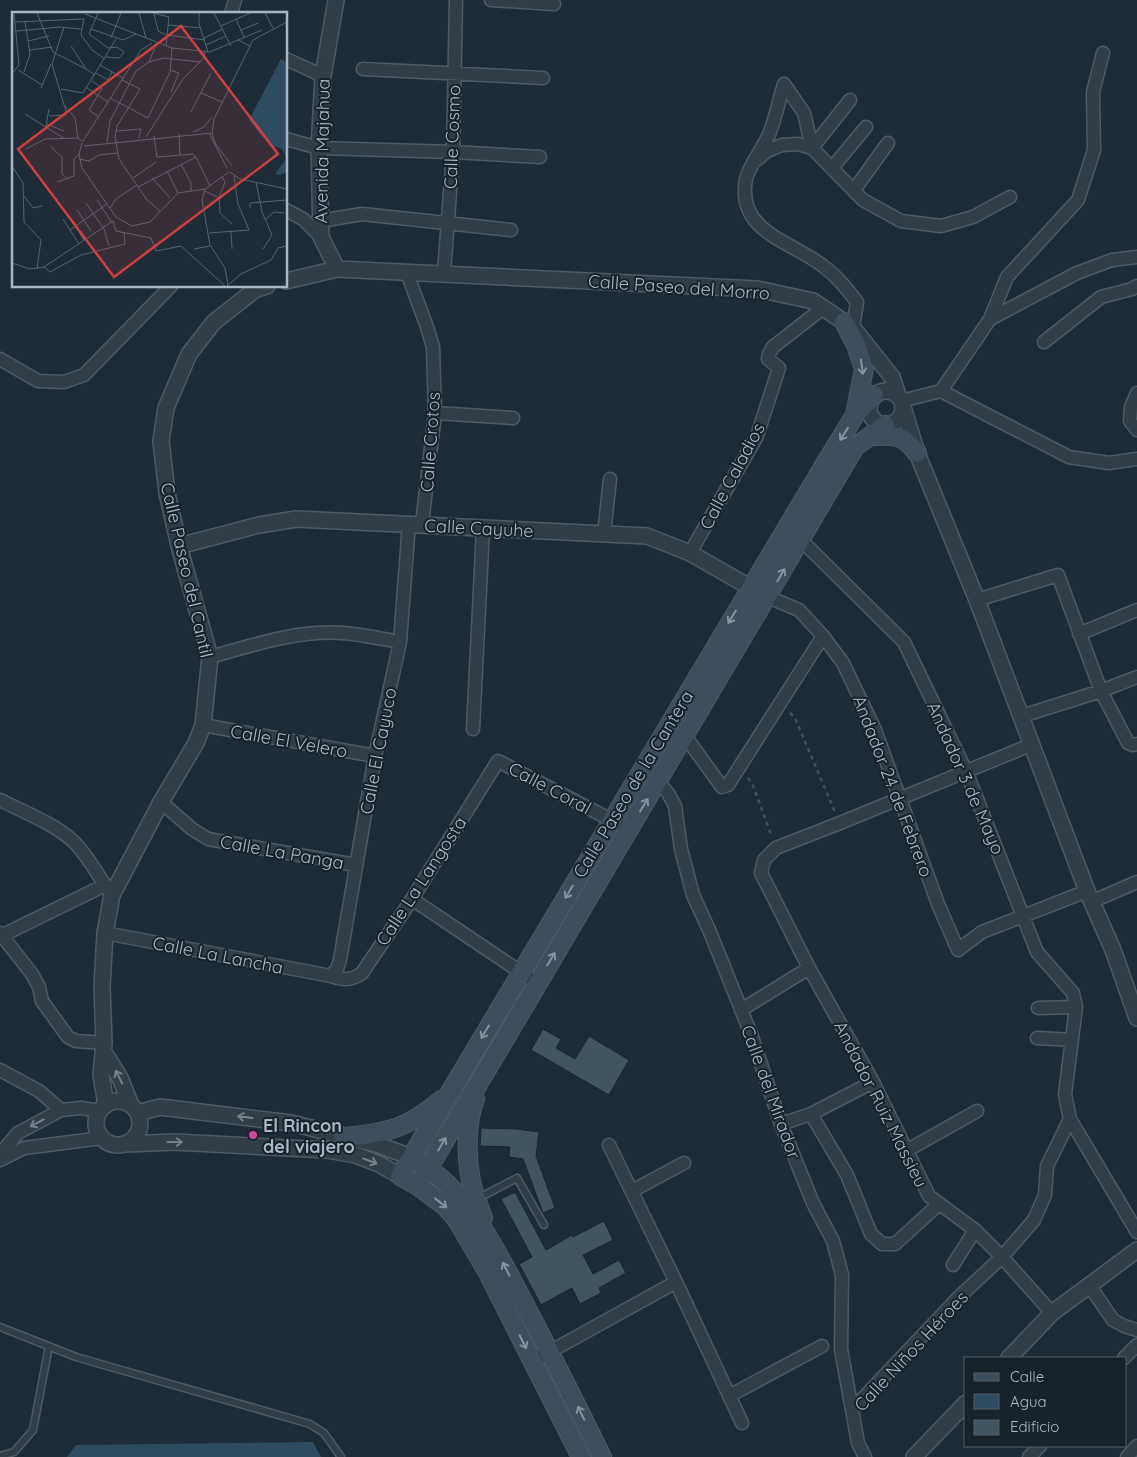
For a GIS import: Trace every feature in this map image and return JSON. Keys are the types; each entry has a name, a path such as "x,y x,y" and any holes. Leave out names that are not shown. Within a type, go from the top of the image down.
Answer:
{"main road":[{"path":"849,328 864,369 855,415"},
{"name":"Calle Paseo de la Cantera","path":"400,1176 855,415 874,396"},
{"name":"Calle Paseo de la Cantera","path":"418,1186 855,447 886,425"},
{"path":"870,436 892,435 909,442 917,453"},
{"path":"485,1071 470,1111 468,1150 471,1181 467,1209 471,1242 581,1457"},
{"path":"343,1137 397,1129 426,1113 449,1093"},
{"path":"411,1157 428,1168 459,1194 467,1209 492,1244 550,1352 602,1457"},
{"path":"400,1176 418,1186 446,1207 467,1209"}],"street":[{"name":"Avenida Majahua","path":"336,0 323,76 319,148 321,237 337,269"},
{"name":"Calle Cosmo","path":"444,273 453,152 456,0"},
{"path":"491,0 554,4"},
{"path":"941,391 990,319 1007,277 1078,200 1094,150 1093,92 1103,53"},
{"path":"288,60 323,76"},
{"path":"363,69 543,78"},
{"path":"812,148 804,113 784,84 770,133 747,177 744,193 748,209 756,223 769,233 823,265 841,282 857,302 849,328"},
{"path":"812,148 850,100"},
{"path":"832,168 866,126"},
{"path":"288,140 319,148 540,157"},
{"path":"854,190 888,143"},
{"path":"754,162 767,151 782,145 798,144 812,148 864,200 901,220 941,226 973,217 1010,197"},
{"path":"288,211 303,219 321,237"},
{"path":"320,220 362,214 511,230"},
{"path":"990,319 1077,273 1112,260 1137,257"},
{"path":"288,281 337,269 444,273"},
{"name":"Calle Crotos","path":"407,273 433,347 435,413 416,524"},
{"name":"Calle Paseo del Morro","path":"444,273 757,289 813,301 849,328 892,377 917,453 977,600 1089,896 1113,950 1137,1018"},
{"path":"1044,342 1101,296 1132,289 1137,286"},
{"path":"0,359 38,381 64,382 84,375 169,288"},
{"name":"Calle Paseo del Cantil","path":"103,1108 101,1076 104,1047 102,986 109,890 196,743 203,725 210,657 179,546 167,493 161,441 166,408 189,354 214,322 260,288"},
{"name":"Calle Caladios","path":"690,553 757,436 779,368 768,359 769,354 773,348 823,308"},
{"path":"888,391 901,401 899,420 894,424 886,425 875,422 869,412 870,400 878,392 888,391"},
{"path":"901,401 941,391 1069,457 1109,463 1137,459"},
{"path":"1137,392 1131,407 1130,422 1137,430"},
{"path":"435,413 513,418"},
{"path":"604,534 610,479"},
{"name":"Calle Cayuhe","path":"179,546 259,525 296,518 647,536 690,553 768,597"},
{"name":"Calle El Cayuco","path":"331,976 337,969 340,960 375,756 400,642 416,524"},
{"path":"473,729 483,529"},
{"name":"Andador 3 de Mayo","path":"801,540 904,642 966,771 1037,952 1073,993 1076,1007"},
{"path":"977,600 1058,575 1101,691 1132,743"},
{"name":"Andador 24 de Febrero","path":"768,597 799,610 843,663 875,730 938,904 958,950 982,932 1024,916"},
{"path":"1079,634 1137,610"},
{"path":"210,657 270,640 305,634 342,633 400,642"},
{"path":"684,736 722,787 728,785 822,636"},
{"path":"1022,716 1101,691 1137,676"},
{"name":"Calle El Velero","path":"203,725 375,756"},
{"path":"776,848 1033,744"},
{"name":"Calle Coral","path":"498,761 629,830"},
{"name":"Calle La Langosta","path":"331,976 344,980 354,978 362,973 412,899 498,761"},
{"name":"Calle del Mirador","path":"658,782 668,792 675,806 681,849 693,895 741,1010 781,1124 814,1203 833,1241 842,1275 840,1349 852,1410"},
{"path":"0,800 74,841 109,890 1,934 32,974 39,987 42,1001 68,1037 76,1041 104,1047"},
{"name":"Calle La Panga","path":"161,802 208,839 356,865"},
{"name":"Andador Ruiz Massieu","path":"776,848 764,860 761,873 809,968 873,1082 928,1196 975,1230 1052,1313"},
{"path":"1024,916 1137,882"},
{"path":"412,899 537,982"},
{"name":"Calle La Lancha","path":"105,933 331,976"},
{"path":"741,1010 809,968"},
{"path":"1038,1008 1076,1007 1065,1094 1070,1119 1137,1232"},
{"path":"1038,1038 1072,1040"},
{"name":"Calle Paseo del Cantil","path":"104,1047 134,1109"},
{"path":"0,1070 39,1091 61,1110"},
{"path":"781,1124 811,1114 873,1082"},
{"path":"0,1154 18,1132 61,1110 103,1108 118,1101 134,1109 160,1107 292,1123 376,1144 411,1157"},
{"path":"103,1108 96,1120 96,1127 102,1138 113,1145 175,1142 327,1150 356,1155 379,1164 400,1176"},
{"path":"126,1144 139,1131 140,1124 134,1109"},
{"path":"906,1151 977,1111"},
{"path":"811,1114 846,1175 871,1234 882,1244 895,1244 940,1204"},
{"name":"Calle Niños Héroes","path":"865,1457 858,1443 852,1410 959,1297 1002,1257 1034,1220 1045,1195 1047,1166 1070,1119"},
{"path":"0,1160 24,1148 102,1138"},
{"path":"609,1145 742,1423"},
{"path":"632,1191 684,1163"},
{"path":"953,1265 975,1230"},
{"path":"1010,1357 1052,1313 1137,1250"},
{"path":"533,1361 676,1282"},
{"path":"1090,1285 1113,1320 1137,1330"},
{"path":"1125,1357 1137,1345"},
{"path":"729,1396 822,1346"},
{"path":"914,1457 964,1405"},
{"path":"1126,1457 1137,1446"},
{"path":"1029,1457 1039,1447"}],"lane":[{"path":"467,1209 517,1178 544,1224"},
{"path":"0,1327 76,1357 310,1424 324,1433 341,1457"},
{"path":"0,1456 14,1452 33,1430 49,1346"}],"path":[{"path":"780,702 795,718 840,823"},
{"path":"739,767 752,783 776,848"}],"water":[{"path":"313,1442 321,1457 67,1457 76,1445"}],"building":[{"path":"543,1029 561,1039 556,1048 575,1059 589,1036 629,1060 609,1095 531,1050"},
{"path":"481,1128 539,1132 536,1156 555,1208 543,1213 523,1159 509,1157 510,1147 480,1146"},
{"path":"515,1192 546,1250 572,1235 573,1237 604,1221 613,1240 583,1255 593,1274 619,1260 626,1273 599,1288 601,1293 580,1304 572,1288 541,1305 519,1264 532,1257 501,1199"}],"place":[{"name":"El Rincon del viajero","path":"253,1135"}]}
